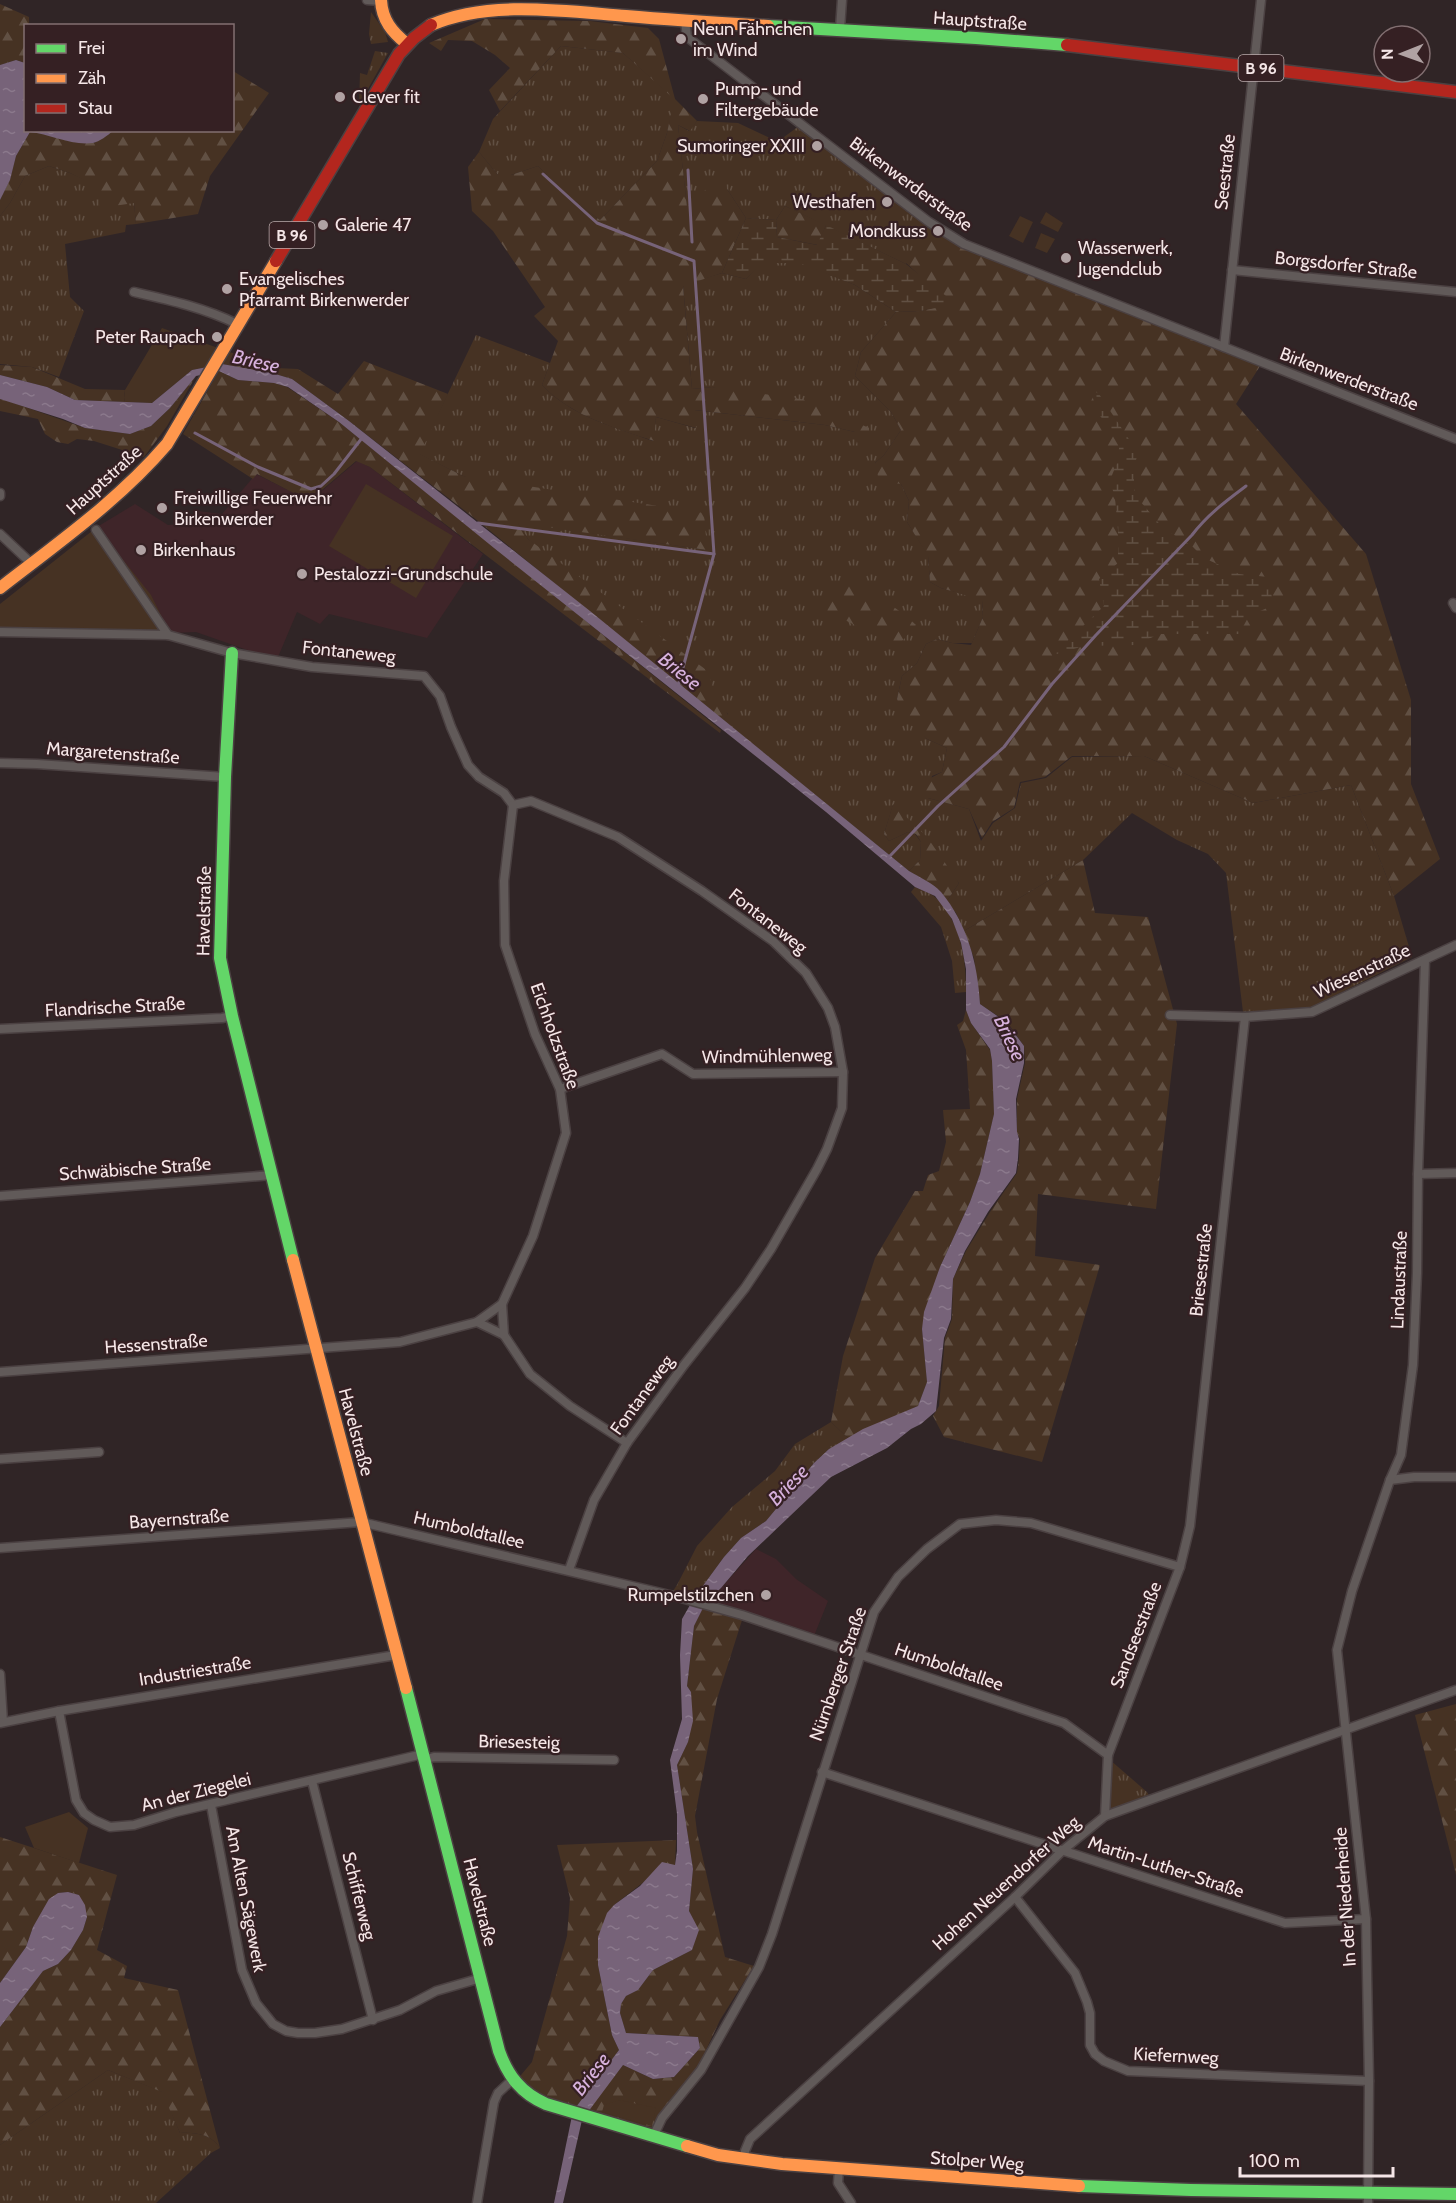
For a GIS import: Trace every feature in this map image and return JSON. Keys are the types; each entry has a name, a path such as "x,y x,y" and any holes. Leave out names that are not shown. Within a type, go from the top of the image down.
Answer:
{"street":[{"path":"367,0 380,1 387,23 407,44"},
{"path":"840,29 842,0"},
{"name":"Seestraße","path":"1224,347 1261,0"},
{"name":"Hauptstraße","path":"0,588 106,506 150,464 167,444 193,403 214,361 314,200 389,69 407,44 437,21 460,13 482,10 556,10 685,21 840,29 1061,45 1253,68"},
{"name":"Birkenwerderstraße","path":"685,21 687,38 929,222 964,244 1456,439"},
{"name":"B 96","path":"1253,68 1456,92"},
{"name":"Borgsdorfer Straße","path":"1232,270 1456,292"},
{"path":"134,292 178,302 219,315 237,324"},
{"name":"Hauptstraße","path":"96,530 168,635"},
{"path":"0,534 32,564"},
{"path":"0,632 168,635 232,653"},
{"name":"Havelstraße","path":"232,653 225,777 220,958 232,1016 315,1348 503,2064 512,2080"},
{"name":"Fontaneweg","path":"232,653 312,666 424,676 440,696 468,765 479,777 504,793 513,806 531,801 618,837 702,891 773,941 806,973 828,1008 835,1027 843,1072 842,1108 827,1149 771,1249 745,1288 684,1365 627,1443 594,1500 569,1570"},
{"name":"Margaretenstraße","path":"0,764 37,764 225,777"},
{"name":"Eichholzstraße","path":"513,806 504,881 505,945 535,1034 560,1089 566,1133 533,1236 502,1304 504,1335 530,1374 570,1406 627,1443"},
{"name":"Wiesenstraße","path":"1170,1015 1245,1017 1312,1012 1456,945"},
{"name":"Lindaustraße","path":"1352,1591 1390,1480 1401,1455 1413,1365 1425,960"},
{"name":"Flandrische Straße","path":"0,1029 232,1016"},
{"name":"Briesestraße","path":"1190,1526 1245,1017"},
{"name":"Windmühlenweg","path":"560,1089 662,1054 693,1074 843,1072"},
{"path":"1418,1174 1456,1173"},
{"name":"Schwäbische Straße","path":"0,1196 272,1174"},
{"name":"Eichholzstraße","path":"315,1348 400,1342 477,1322 502,1304"},
{"path":"477,1322 504,1335"},
{"name":"Hessenstraße","path":"0,1372 315,1348"},
{"path":"0,1459 99,1452"},
{"path":"1390,1480 1414,1477 1456,1477"},
{"name":"Nürnberger Straße","path":"654,2135 662,2118 698,2075 766,1952 859,1654 874,1612 898,1577 927,1549 960,1524 996,1520 1031,1523 1180,1567"},
{"name":"Bayernstraße","path":"0,1548 361,1522"},
{"name":"Humboldtallee","path":"361,1522 569,1570 714,1607 1064,1723 1108,1755"},
{"name":"Sandseestraße","path":"1108,1755 1180,1567 1190,1526"},
{"name":"In der Niederheide","path":"1352,1591 1337,1650 1366,1919 1369,2081 1368,2198"},
{"name":"Industriestraße","path":"1,1722 396,1654"},
{"path":"0,1674 1,1722"},
{"name":"Hohen Neuendorfer Weg","path":"744,2159 750,2139 1015,1897 1062,1851 1105,1816 1456,1690"},
{"name":"An der Ziegelei","path":"58,1711 76,1800 84,1813 110,1827 122,1827 176,1812 423,1757"},
{"path":"1105,1816 1108,1755"},
{"name":"Briesesteig","path":"423,1757 614,1760"},
{"name":"Martin-Luther-Straße","path":"822,1772 1285,1923 1366,1919"},
{"name":"Schifferweg","path":"312,1781 373,2020"},
{"name":"Am Alten Sägewerk","path":"211,1805 242,1970 256,2003 273,2024 286,2031 298,2033 333,2030 373,2020 400,2010 436,1991 481,1978"},
{"name":"Kiefernweg","path":"1015,1897 1075,1973 1090,2013 1090,2045 1095,2054 1115,2067 1128,2071 1369,2081"},
{"path":"477,2203 494,2102 498,2093 512,2080"},
{"name":"Stolper Weg","path":"512,2080 523,2092 535,2100 718,2155 744,2159 839,2169 1058,2185 1368,2198 1456,2194"},
{"path":"839,2169 840,2187 851,2203"}],"shaded area":[{"name":"Pestalozzi-Grundschule","path":"357,461 370,467 483,554 427,638 329,614 320,624 297,612 278,657 250,651 196,632 170,633 97,527 135,504 168,525 181,524 198,511 222,514 256,474 310,501"},
{"name":"Rumpelstilzchen","path":"756,1549 776,1559 796,1579 828,1601 814,1636 706,1602"}],"green space":[{"path":"0,4 29,17 29,24 24,24 24,63 16,60 0,65"},
{"path":"371,12 385,32 388,42 371,44 369,34"},
{"path":"485,19 590,21 648,28 659,39 675,99 697,121 690,131 678,125 687,207 716,180 726,183 727,189 746,218 722,273 683,286 692,389 712,387 807,400 869,428 868,448 859,451 855,432 825,425 695,410 696,428 656,417 654,441 609,426 580,413 566,405 542,385 558,341 534,316 545,307 493,231 472,211 468,167 479,152 498,175 511,175 538,166 566,195 600,220 657,161 667,133 674,99 623,53 561,46 500,111 489,90 510,68 495,55 472,41 448,40 441,51 429,43"},
{"path":"561,46 623,53 675,99 657,161 600,220 566,195 538,166 511,175 498,175 479,152 493,119"},
{"path":"375,51 388,53 359,105 360,73 367,75"},
{"path":"234,72 269,93 210,176 198,214 136,224 134,203 100,208 100,188 70,173 49,166 25,176 0,216 0,200 10,179 16,156 30,132 47,134 68,141 94,143 111,132 234,132"},
{"path":"697,121 738,123 772,139 780,140 799,126 928,226 906,264 785,206 776,220 746,218 727,189 687,208 678,125 689,131"},
{"path":"49,166 134,202 136,224 126,225 125,232 65,244 70,297 84,311 59,377 32,367 0,364 0,216 25,176"},
{"path":"785,206 826,225 818,245 777,237 776,220"},
{"path":"1046,212 1063,223 1058,232 1040,223"},
{"path":"1020,216 1033,222 1023,243 1009,236"},
{"path":"746,218 776,220 777,237 817,245 826,225 906,264 956,304 920,311 896,312 855,285 799,263 762,263 746,279 722,273"},
{"path":"928,226 960,247 1262,363 1236,404 1366,554 1411,700 1411,784 1440,859 1394,896 1351,785 1253,803 1144,756 1072,756 1045,777 1020,782 1014,808 992,822 982,838 969,809 928,798 921,787 925,781 942,772 947,748 927,739 902,713 897,699 902,676 917,663 926,644 937,639 971,645 983,617 982,600 941,588 930,582 928,556 907,522 909,501 901,484 879,481 875,463 884,455 901,430 891,412 855,376 861,352 896,312 920,311 950,304 905,262"},
{"path":"1041,233 1055,239 1047,253 1035,248"},
{"path":"762,262 799,262 855,285 896,312 861,352 855,376 891,412 901,430 884,455 875,463 901,484 909,501 907,522 928,555 930,582 941,588 982,599 983,617 972,643 952,643 937,639 926,644 917,663 902,676 897,699 927,739 947,748 942,772 932,776 928,798 969,809 981,841 993,823 1015,808 1021,783 1046,778 1072,757 1144,756 1253,803 1351,785 1394,896 1412,957 1312,1007 1243,1012 1226,873 1208,854 1177,840 1132,813 1083,860 964,931 956,913 947,901 959,883 893,805 884,834 889,841 908,832 915,834 921,842 920,860 909,871 723,720 728,714 528,539 517,522 707,550 463,476 419,454 476,335 550,363 542,385 553,396 580,413 653,441 656,417 695,428 694,410 825,425 855,432 868,428 712,387 692,389 683,285 722,273 746,279"},
{"path":"162,328 221,349 222,364 192,370 152,403 125,402 125,390"},
{"path":"221,349 275,368 298,369 338,394 364,361 448,394 420,454 463,476 704,513 707,550 518,523 528,539 705,669 728,715 723,720 473,517 292,379 222,364"},
{"path":"0,365 32,367 85,389 125,390 125,402 75,400 47,387 0,375"},
{"path":"219,371 238,380 275,383 287,387 339,422 721,730 720,733 370,467 356,461 309,501 257,474 253,479 183,434"},
{"path":"196,376 167,426 144,457 94,441 77,439 68,444 57,442 45,434 38,419 0,411 0,399 85,428 130,434 151,426 170,408"},
{"path":"1090,388 1099,394 1138,453 1134,467 1134,494 1163,528 1193,547 1204,558 1239,574 1268,577 1272,598 1267,608 1249,616 1239,634 1159,634 1136,645 1084,646 1053,655 1104,606 1099,579 1118,563 1115,498 1110,480 1117,463 1120,441 1097,412"},
{"path":"366,484 453,536 416,598 329,546"},
{"path":"97,527 151,595 170,633 21,638 0,627 0,604"},
{"path":"831,584 866,591 898,610 916,625 897,647 818,606"},
{"path":"893,804 927,837 959,883 947,901 939,890 909,871 920,860 921,842 916,834 908,832 889,841 884,834"},
{"path":"1083,860 1095,913 1148,917 1177,1024 1156,1209 1038,1194 1035,1256 1100,1265 1042,1462 944,1437 933,1416 939,1406 945,1338 952,1319 953,1279 966,1251 1017,1173 1019,1158 1017,1099 1025,1063 1024,1046 1007,1022 980,1004 974,958 964,931"},
{"path":"915,887 936,898 951,918 963,954 966,992 955,993 952,961 941,927 911,892"},
{"path":"966,1010 971,1023 990,1050 994,1114 980,1174 970,1202 940,1267 922,1329 927,1382 918,1406 849,1439 831,1422 843,1356 875,1258 915,1191 923,1191 928,1175 939,1171 946,1142 943,1110 970,1109 966,1050 957,1025 963,1021"},
{"path":"831,1422 849,1439 829,1449 814,1463 766,1521 741,1538 724,1557 694,1598 669,1597 697,1546 732,1507 775,1471 795,1444"},
{"path":"704,1606 743,1617 717,1699 695,1816 697,1832 725,1957 754,1966 720,2020 693,2078 653,2133 585,2114 623,2065 653,2079 674,2077 700,2048 698,2037 626,2033 620,2013 621,2004 626,1996 638,1990 653,1970 692,1950 698,1930 689,1911 693,1869 677,1765 688,1742 691,1692 687,1686 694,1626"},
{"path":"1456,1704 1456,1875 1415,1715"},
{"path":"1110,1760 1147,1792 1150,1797 1109,1811"},
{"path":"69,1812 88,1828 79,1863 34,1848 25,1827"},
{"path":"0,1837 117,1875 97,1950 127,1966 124,1978 178,1990 220,2148 212,2140 202,2135 180,2133 162,2092 108,2070 0,2145 0,2027 43,1971 58,1964 71,1950 83,1930 87,1917 79,1895 68,1892 58,1893 33,1927 26,1947 0,1983"},
{"path":"676,1840 675,1865 645,1881 614,1905 598,1965 612,2035 619,2050 573,2111 547,2103 516,2081 532,2062 567,1936 570,1898 557,1845"},
{"path":"108,2070 163,2092 180,2133 202,2135 212,2140 220,2148 211,2153 156,2203 0,2203 0,2145"},
{"path":"619,2100 656,2108 652,2126 602,2112 604,2105"}],"water":[{"path":"16,60 24,63 24,132 30,132 16,156 10,180 0,200 0,65"},
{"path":"30,132 112,132 93,143 69,141"},
{"name":"Briese","path":"222,364 292,379 349,421 590,611 909,871 938,889 958,917 970,945 977,974 980,1004 1006,1022 1024,1046 1024,1063 1016,1099 1019,1139 1016,1173 988,1212 965,1251 953,1279 951,1319 944,1338 936,1411 887,1448 831,1477 748,1556 706,1602 694,1626 687,1686 691,1692 693,1721 688,1742 677,1765 693,1869 689,1911 699,1930 692,1950 653,1970 638,1990 626,1996 621,2004 620,2013 626,2033 698,2037 700,2048 674,2077 653,2079 623,2065 582,2120 563,2203 554,2203 573,2111 619,2050 612,2035 598,1965 598,1937 607,1913 614,1905 640,1886 662,1862 675,1865 677,1814 670,1760 682,1719 680,1655 682,1619 694,1598 724,1557 741,1538 766,1521 814,1463 829,1449 863,1429 918,1406 927,1382 922,1329 924,1312 940,1267 970,1202 980,1174 994,1114 990,1049 971,1023 966,1010 966,969 961,943 952,919 935,896 915,887 826,812 339,422 288,387 274,383 238,380 219,371 196,376 170,408 151,426 130,434 85,428 0,399 0,375 47,387 75,400 152,403 192,370"},
{"path":"68,1892 79,1895 85,1905 87,1917 83,1930 71,1950 58,1964 43,1971 0,2027 0,1983 26,1947 33,1927 49,1899 58,1893"}],"waterway":[{"path":"688,170 692,242"},
{"name":"Briese","path":"543,174 597,223 694,261 714,554 678,686"},
{"path":"195,433 258,467 311,489 321,486 334,474 362,438"},
{"path":"888,858 938,806 1004,747 1052,684 1096,635 1204,521 1246,486"},
{"path":"478,523 714,554"}],"traffic: fast":[{"path":"768,26 1067,45"},
{"path":"232,653 225,777 220,958 232,1016 293,1260"},
{"path":"406,1688 499,2051 511,2076 529,2095 546,2104 687,2146"},
{"path":"1079,2186 1456,2194"}],"traffic: slow":[{"path":"381,0 383,14 389,25 407,44"},
{"path":"431,25 477,12 527,9 768,26"},
{"path":"0,588 129,484 167,444 276,261"},
{"path":"293,1260 406,1688"},
{"path":"687,2146 718,2155 782,2164 1079,2186"}],"traffic: jam":[{"path":"276,261 399,54 431,25"},
{"path":"1067,45 1456,92"}],"place":[{"name":"Neun Fähnchen im Wind","path":"681,39"},
{"name":"Clever fit","path":"340,97"},
{"name":"Pump- und Filtergebäude","path":"703,99"},
{"name":"Sumoringer XXIII","path":"817,146"},
{"name":"Westhafen","path":"887,202"},
{"name":"Galerie 47","path":"323,225"},
{"name":"Mondkuss","path":"938,231"},
{"name":"Wasserwerk, Jugendclub","path":"1066,258"},
{"name":"Evangelisches Pfarramt Birkenwerder","path":"227,289"},
{"name":"Peter Raupach","path":"217,337"},
{"name":"Freiwillige Feuerwehr Birkenwerder","path":"162,508"},
{"name":"Birkenhaus","path":"141,550"},
{"name":"Pestalozzi-Grundschule","path":"302,574"},
{"name":"Rumpelstilzchen","path":"766,1595"}]}
